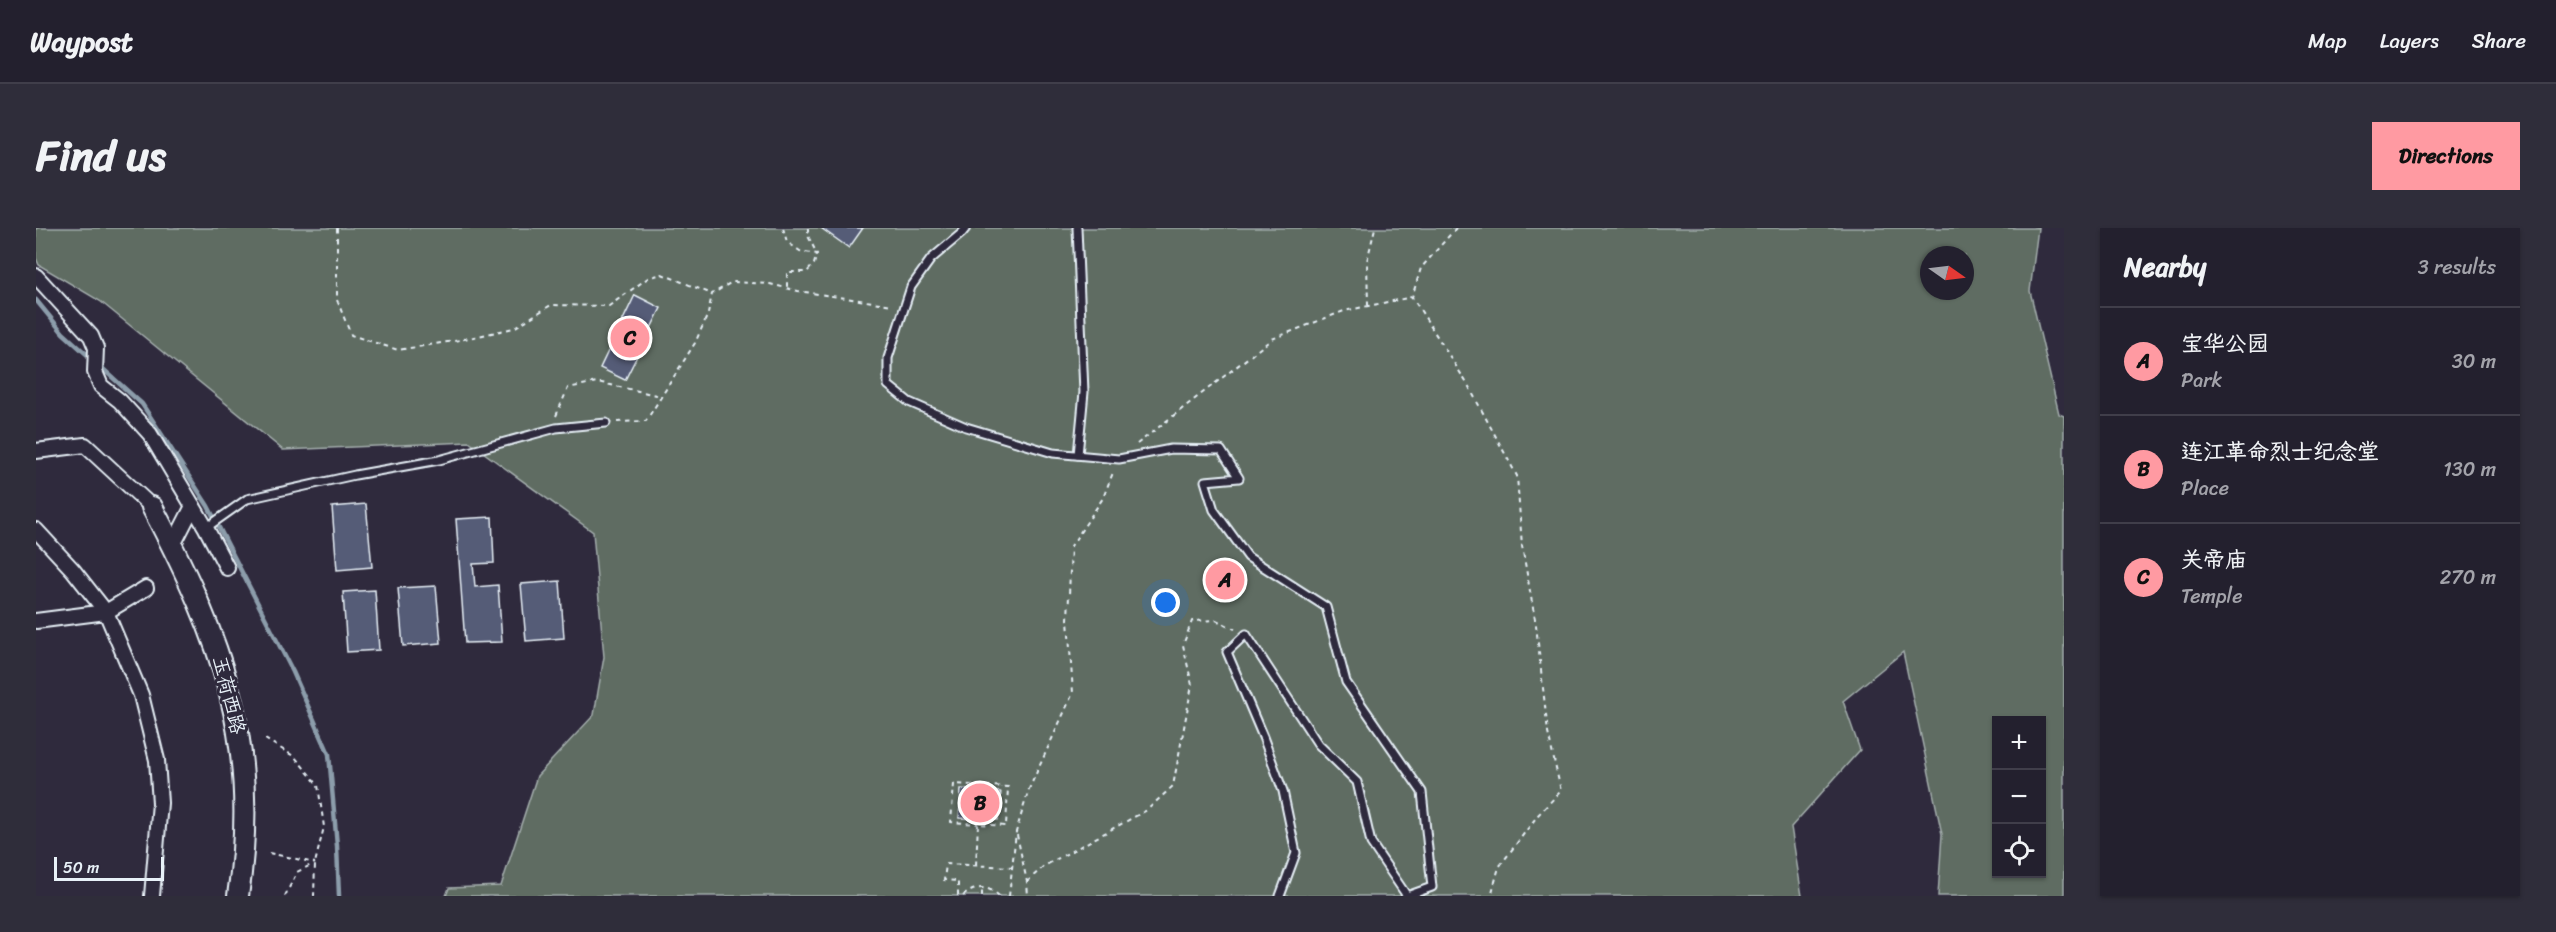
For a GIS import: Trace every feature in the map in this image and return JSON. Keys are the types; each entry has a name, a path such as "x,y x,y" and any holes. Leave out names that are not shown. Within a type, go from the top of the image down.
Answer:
{"main road":[{"name":"玉荷西路","path":"152,507 213,635 229,687 239,734 246,815 238,896"}],"street":[{"path":"36,276 91,336 96,348 95,372 102,386 120,401 150,434 227,568"},
{"path":"36,451 85,445 152,507"},
{"path":"172,546 193,506"},
{"path":"36,530 73,570 106,612 141,695 157,760 160,803 152,896"},
{"path":"36,621 106,612 146,588"}],"lane":[{"path":"966,228 931,259 911,287 888,358 888,385 909,402 966,427 1053,453 1119,459 1171,449 1221,450 1239,478 1205,481 1214,510 1248,557 1326,607 1346,682 1422,792 1432,887 1407,896 1371,843 1357,782 1318,744 1246,634 1227,652 1263,737 1285,801 1296,853 1280,896"},
{"path":"1077,228 1084,392 1078,455"},
{"path":"206,528 247,499 355,475 439,460 556,428 606,423"}],"path":[{"path":"337,228 337,300 351,335 398,350 514,328 551,305 609,306 648,278 662,274 712,294"},
{"path":"783,228 787,242 800,251 817,254"},
{"path":"787,288 787,272 807,272 814,264 817,254 808,237 808,228"},
{"path":"1368,306 1367,261 1375,228"},
{"path":"1456,228 1421,268 1412,297 1468,385 1517,476 1522,546 1536,626 1548,733 1561,791 1538,815 1499,867 1491,896"},
{"path":"606,423 646,420 695,343 708,314 712,294 732,282 770,284 905,306"},
{"path":"1009,896 1016,832 1029,789 1073,693 1068,620 1071,546 1102,498 1119,459 1272,339 1344,311 1412,297"},
{"path":"556,428 557,412 568,388 597,382 662,396"},
{"path":"1028,882 1044,866 1147,810 1173,786 1192,685 1183,645 1192,621 1216,620 1246,634"},
{"path":"265,739 295,757 318,785 324,826 315,863 314,896"},
{"path":"954,784 1008,787 1006,826 978,824 951,822 954,784"},
{"path":"999,814 1001,787"},
{"path":"976,865 978,824"},
{"path":"1016,832 1028,882 1028,896"},
{"path":"269,854 315,863"},
{"path":"285,896 297,872 315,863"},
{"path":"958,896 958,881 944,880 946,864 1012,867"},
{"path":"982,888 982,896"},
{"path":"963,896 969,891 982,888 989,889 999,896"}],"green space":[{"path":"36,228 2038,228 2030,291 2059,414 2064,416 2064,896 1938,896 1942,834 1903,652 1843,701 1860,750 1791,827 1802,896 446,896 449,888 501,886 537,776 594,715 604,657 593,532 469,442 283,450 100,301 39,265 36,258"}],"building":[{"path":"821,228 863,228 849,248"},
{"path":"635,295 661,308 625,380 600,368"},
{"path":"366,504 372,567 337,570 332,507"},
{"path":"492,517 494,563 473,564 475,587 498,585 502,642 465,643 456,519"},
{"path":"560,581 564,638 526,641 521,584"},
{"path":"436,586 441,643 403,646 398,588"},
{"path":"375,590 379,650 347,652 343,592"},
{"path":"961,789 1000,792 998,820 959,818"}],"waterway":[{"path":"36,300 63,333 142,404 208,506 293,672 329,754 339,896"}],"place":[{"name":"关帝庙","path":"630,338"},
{"name":"宝华公园","path":"1225,580"},
{"name":"连江革命烈士纪念堂","path":"980,803"}]}
